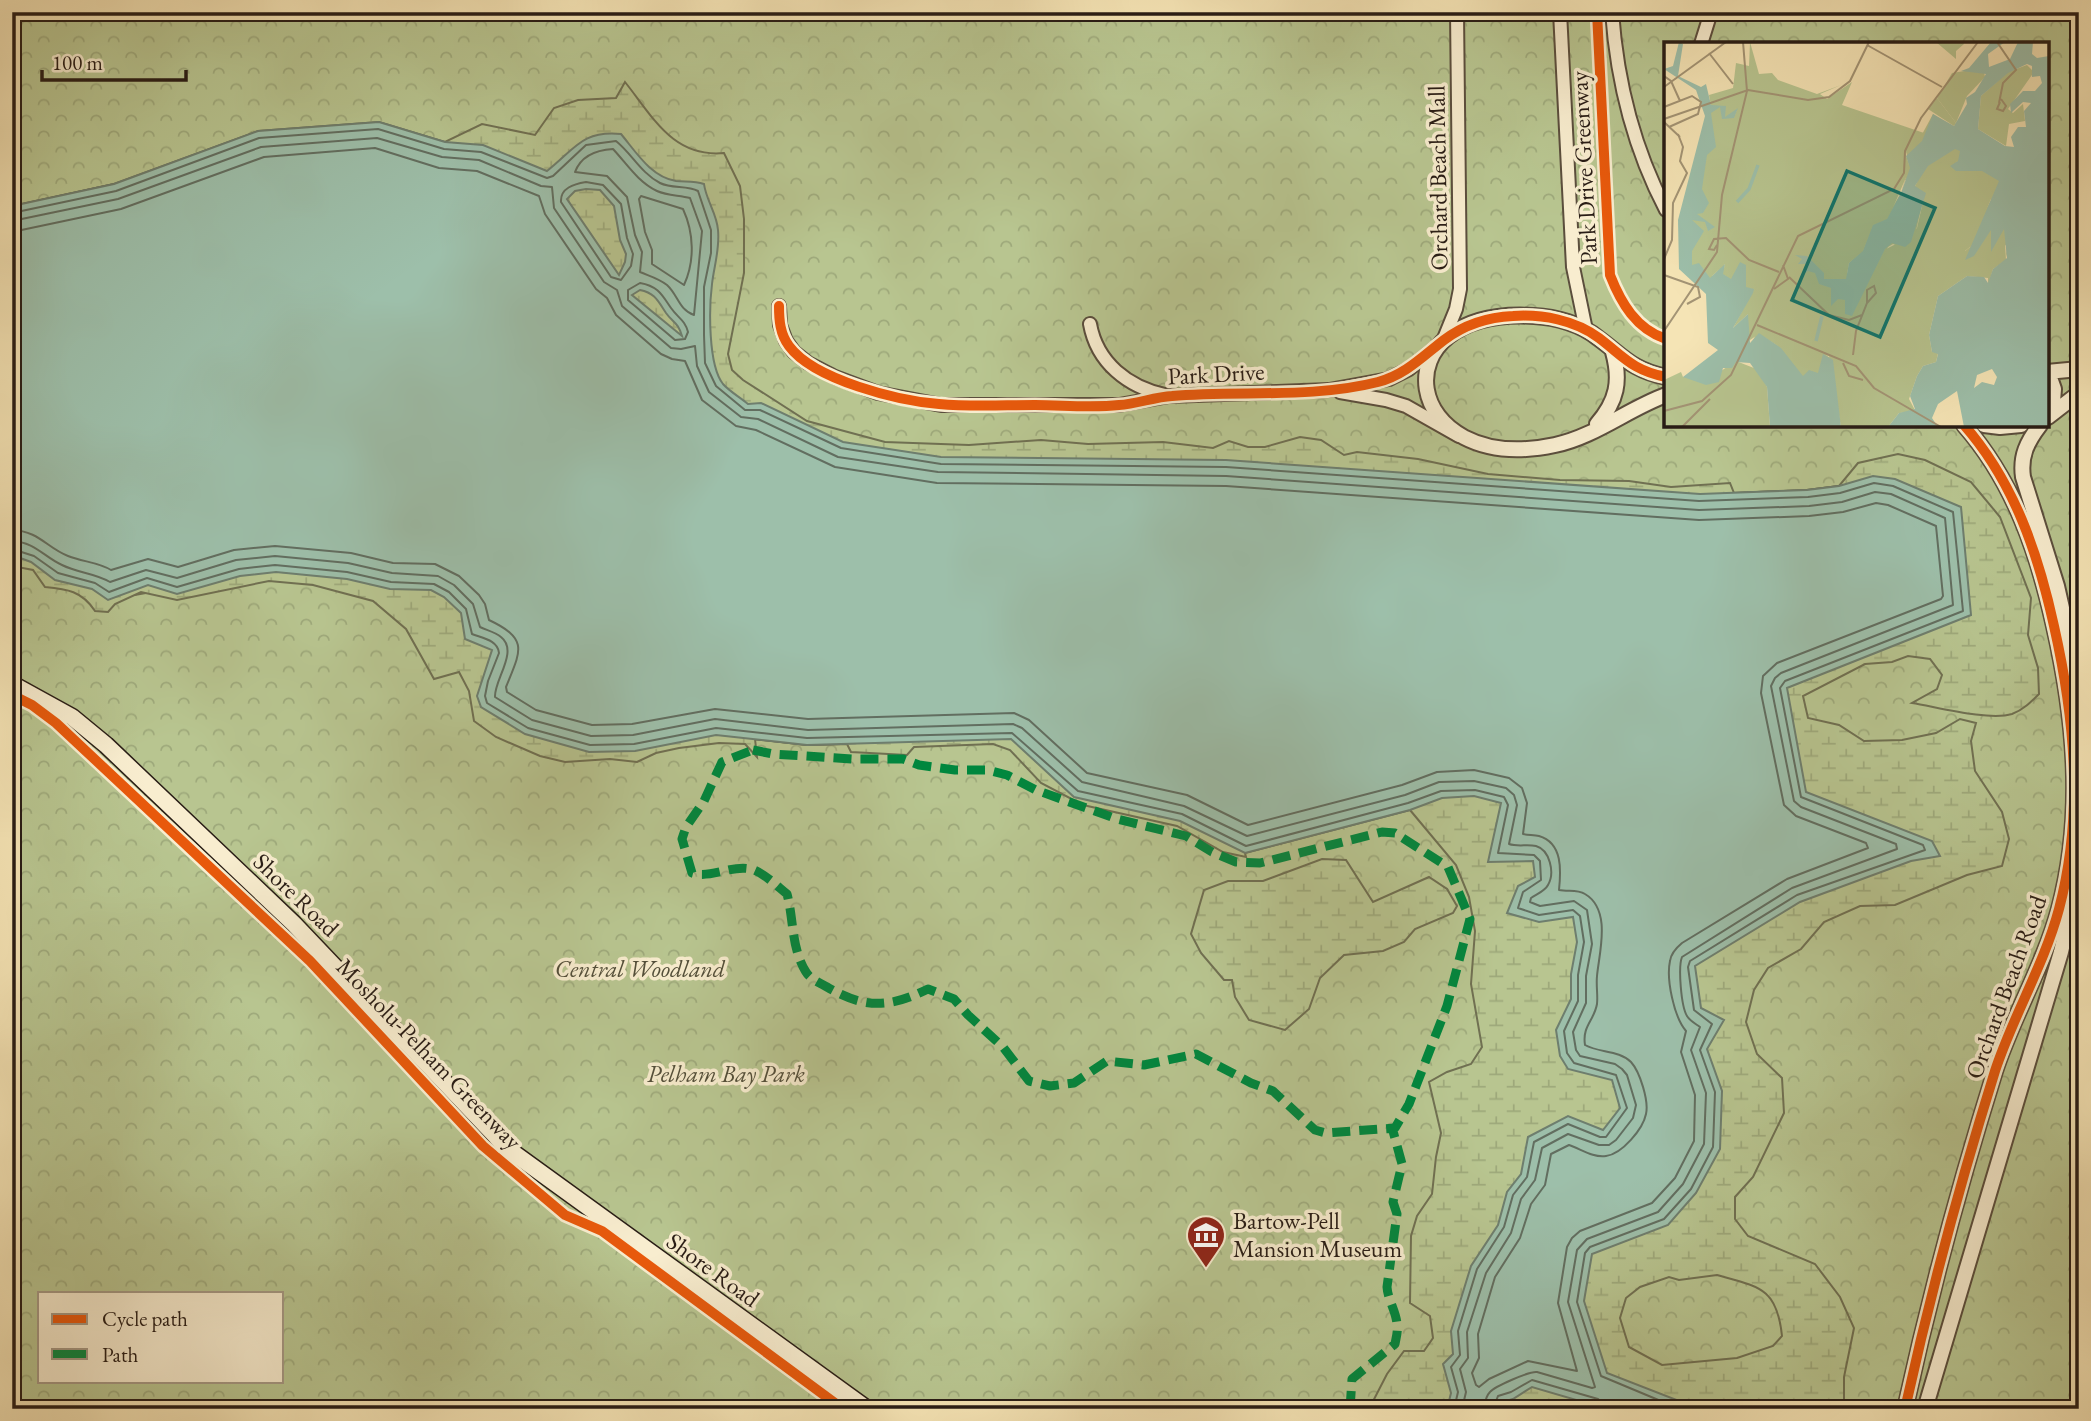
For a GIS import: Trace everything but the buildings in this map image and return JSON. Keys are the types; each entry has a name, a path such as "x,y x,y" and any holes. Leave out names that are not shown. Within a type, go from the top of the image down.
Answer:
{"main road":[{"name":"Shore Road","path":"12,684 72,717 145,782 295,924 508,1149 867,1409"}],"street":[{"name":"Orchard Beach Mall","path":"1438,345 1456,309 1461,279 1457,12"},
{"path":"1560,12 1573,267 1586,330"},
{"path":"1612,12 1616,55 1628,111 1646,168 1664,206"},
{"path":"1702,42 1711,12"},
{"name":"Park Drive","path":"779,306 783,335 789,346 801,358 820,370 857,386 900,398 964,406 1119,405 1169,396 1329,390 1389,379 1409,369 1438,345 1472,324 1513,316 1557,319 1586,330 1643,371 1664,376"},
{"name":"Park Drive","path":"1090,324 1101,355 1114,370 1144,389 1169,396"},
{"name":"Park Drive","path":"1438,345 1425,382 1427,397 1438,416 1465,439"},
{"path":"1590,432 1605,415 1616,395 1618,375 1613,352"},
{"path":"2049,372 2079,369"},
{"path":"2049,375 2054,389 2049,416"},
{"name":"Park Drive","path":"1329,390 1406,406 1443,429 1489,447 1528,449 1555,445 1590,432 1632,409 1664,396"},
{"path":"2049,416 2079,393"},
{"name":"Orchard Beach Road","path":"1905,1409 1942,1253 1995,1071 2013,1020 2047,948 2059,910 2073,828 2074,762 2069,704 2061,657 2039,567 2008,489 1989,456 1966,427"},
{"path":"2039,427 2025,449 2023,477 2059,595 2079,683"},
{"name":"Orchard Beach Road","path":"1925,1409 2061,952 2079,875"}],"green space":[{"path":"12,12 2079,12 2079,1409 1730,1409 1607,1373 1584,1301 1722,1091 1806,792 1787,688 1839,486 1733,493 843,440 114,184 12,206"},
{"path":"625,82 655,121 678,142 706,153 724,153 740,186 744,219 744,273 728,354 732,370 807,421 885,442 969,445 1041,440 1088,444 1163,442 1213,448 1229,441 1248,447 1265,447 1300,437 1321,440 1344,455 1357,452 1418,459 1488,474 1560,480 1629,481 1671,487 1730,483 1734,493 1839,486 1858,463 1898,454 1925,460 1971,482 2000,517 2031,598 2028,635 2038,668 2039,694 2020,710 2002,716 1977,715 1912,703 1937,689 1942,675 1930,659 1908,656 1892,662 1865,664 1803,696 1808,718 1839,725 1864,741 1902,740 1936,733 1960,719 1976,723 1971,741 1975,771 2002,812 2009,839 2002,866 1967,875 1895,905 1860,906 1824,922 1801,949 1768,968 1754,990 1746,1022 1757,1054 1782,1078 1784,1113 1753,1177 1735,1197 1735,1219 1748,1236 1815,1264 1840,1297 1854,1328 1844,1377 1844,1409 1369,1409 1387,1374 1404,1351 1424,1351 1433,1338 1430,1316 1410,1303 1411,1236 1417,1216 1432,1194 1441,1133 1429,1082 1447,1072 1471,1064 1482,1047 1471,984 1475,931 1469,897 1456,865 1410,810 1245,853 1246,857 1223,852 1177,826 1083,805 1041,783 1010,750 993,744 914,747 907,755 851,752 847,744 807,745 755,739 757,757 745,744 719,743 656,753 637,762 610,759 565,762 540,756 496,737 474,721 469,691 459,672 434,679 406,629 373,601 313,585 269,581 177,600 141,592 115,604 108,612 95,611 85,599 73,592 45,587 33,570 12,566 12,547 1035,469 12,365 12,199 19,205 114,184 258,131 379,122 445,142 482,124 535,135 554,108 578,100 616,98","holes":["1717,1275 1755,1287 1771,1299 1780,1320 1782,1336 1773,1346 1737,1358 1662,1365 1629,1347 1620,1318 1626,1298 1640,1287 1669,1277 1679,1280"]},
{"name":"Pelham Bay Park","path":"12,555 135,595 240,576 347,579 716,735 807,745 1012,739 1410,810 1533,861 1447,1409 12,1409"},
{"path":"1322,859 1346,860 1373,902 1429,877 1447,889 1457,906 1453,913 1415,929 1404,942 1383,951 1344,955 1320,978 1309,1009 1285,1030 1249,1020 1235,997 1232,980 1224,980 1201,953 1191,934 1204,890 1228,881 1263,881"}],"water":[{"path":"379,122 445,142 483,145 547,171 588,138 621,134 645,163 667,179 704,184 718,230 710,321 712,350 723,384 748,404 761,403 843,442 941,457 1226,460 1700,494 1807,490 1839,486 1873,476 1895,479 1961,507 1971,615 1787,688 1806,792 1932,841 1940,856 1911,861 1800,902 1695,966 1701,1008 1724,1020 1707,1049 1722,1091 1720,1149 1696,1193 1668,1225 1592,1254 1584,1301 1607,1373 1697,1408 1732,1407 1730,1409 1607,1409 1532,1387 1513,1399 1502,1402 1499,1409 1447,1409 1451,1393 1443,1364 1453,1354 1451,1331 1471,1266 1498,1225 1507,1192 1521,1174 1528,1137 1568,1116 1603,1130 1620,1108 1612,1080 1568,1069 1560,1056 1556,1030 1571,999 1571,974 1577,942 1573,917 1539,922 1507,913 1518,886 1535,877 1533,861 1488,862 1501,803 1474,796 1442,798 1410,810 1245,853 1180,821 1074,797 1011,739 807,745 716,735 635,751 589,752 525,734 481,707 477,696 492,650 465,639 461,613 444,597 431,590 390,589 347,579 276,572 240,576 177,594 148,585 108,600 92,589 55,580 31,562 12,555 12,206 114,184 258,131","holes":["600,190 614,206 620,240 626,254 619,275 567,199 575,191","640,290 656,298 682,336 632,295"]}],"marked path":[{"path":"753,750 773,754 853,759 903,759 919,765 955,770 987,770 1007,775 1036,790 1117,819 1186,836 1212,852 1236,862 1260,863 1382,832 1395,833 1448,867 1470,919 1447,1006 1409,1104 1395,1128 1326,1133 1315,1130 1273,1091 1251,1083 1196,1054 1144,1065 1107,1061 1074,1083 1050,1086 1029,1081 1003,1047 954,999 928,989 889,1003 865,1002 818,982 808,974 801,963 795,944 787,894 767,878 746,868 708,874 692,873 682,839 722,762 753,750"},
{"path":"1350,1409 1352,1379 1395,1344 1397,1335 1397,1321 1387,1287 1397,1214 1393,1202 1402,1164 1391,1129"}],"cycle path":[{"name":"Park Drive Greenway","path":"1597,12 1610,275 1631,314 1646,329 1664,338"},
{"path":"779,306 781,327 789,346 817,369 858,387 939,404 1109,406 1197,394 1327,391 1388,379 1413,365 1468,326 1485,320 1513,316 1547,317 1580,327 1636,367 1664,376"},
{"path":"1905,1409 1946,1239 1970,1155 2010,1030 2053,930 2067,874 2072,838 2074,767 2067,696 2054,626 2032,545 2022,520 1997,470 1966,427"},
{"name":"Mosholu-Pelham Greenway","path":"12,695 32,705 56,723 310,961 483,1146 565,1215 602,1231 843,1409"}],"place":[{"name":"Bartow-Pell Mansion Museum","path":"1206,1269"}],"park label":[{"name":"Central Woodland","path":"640,969"}]}
